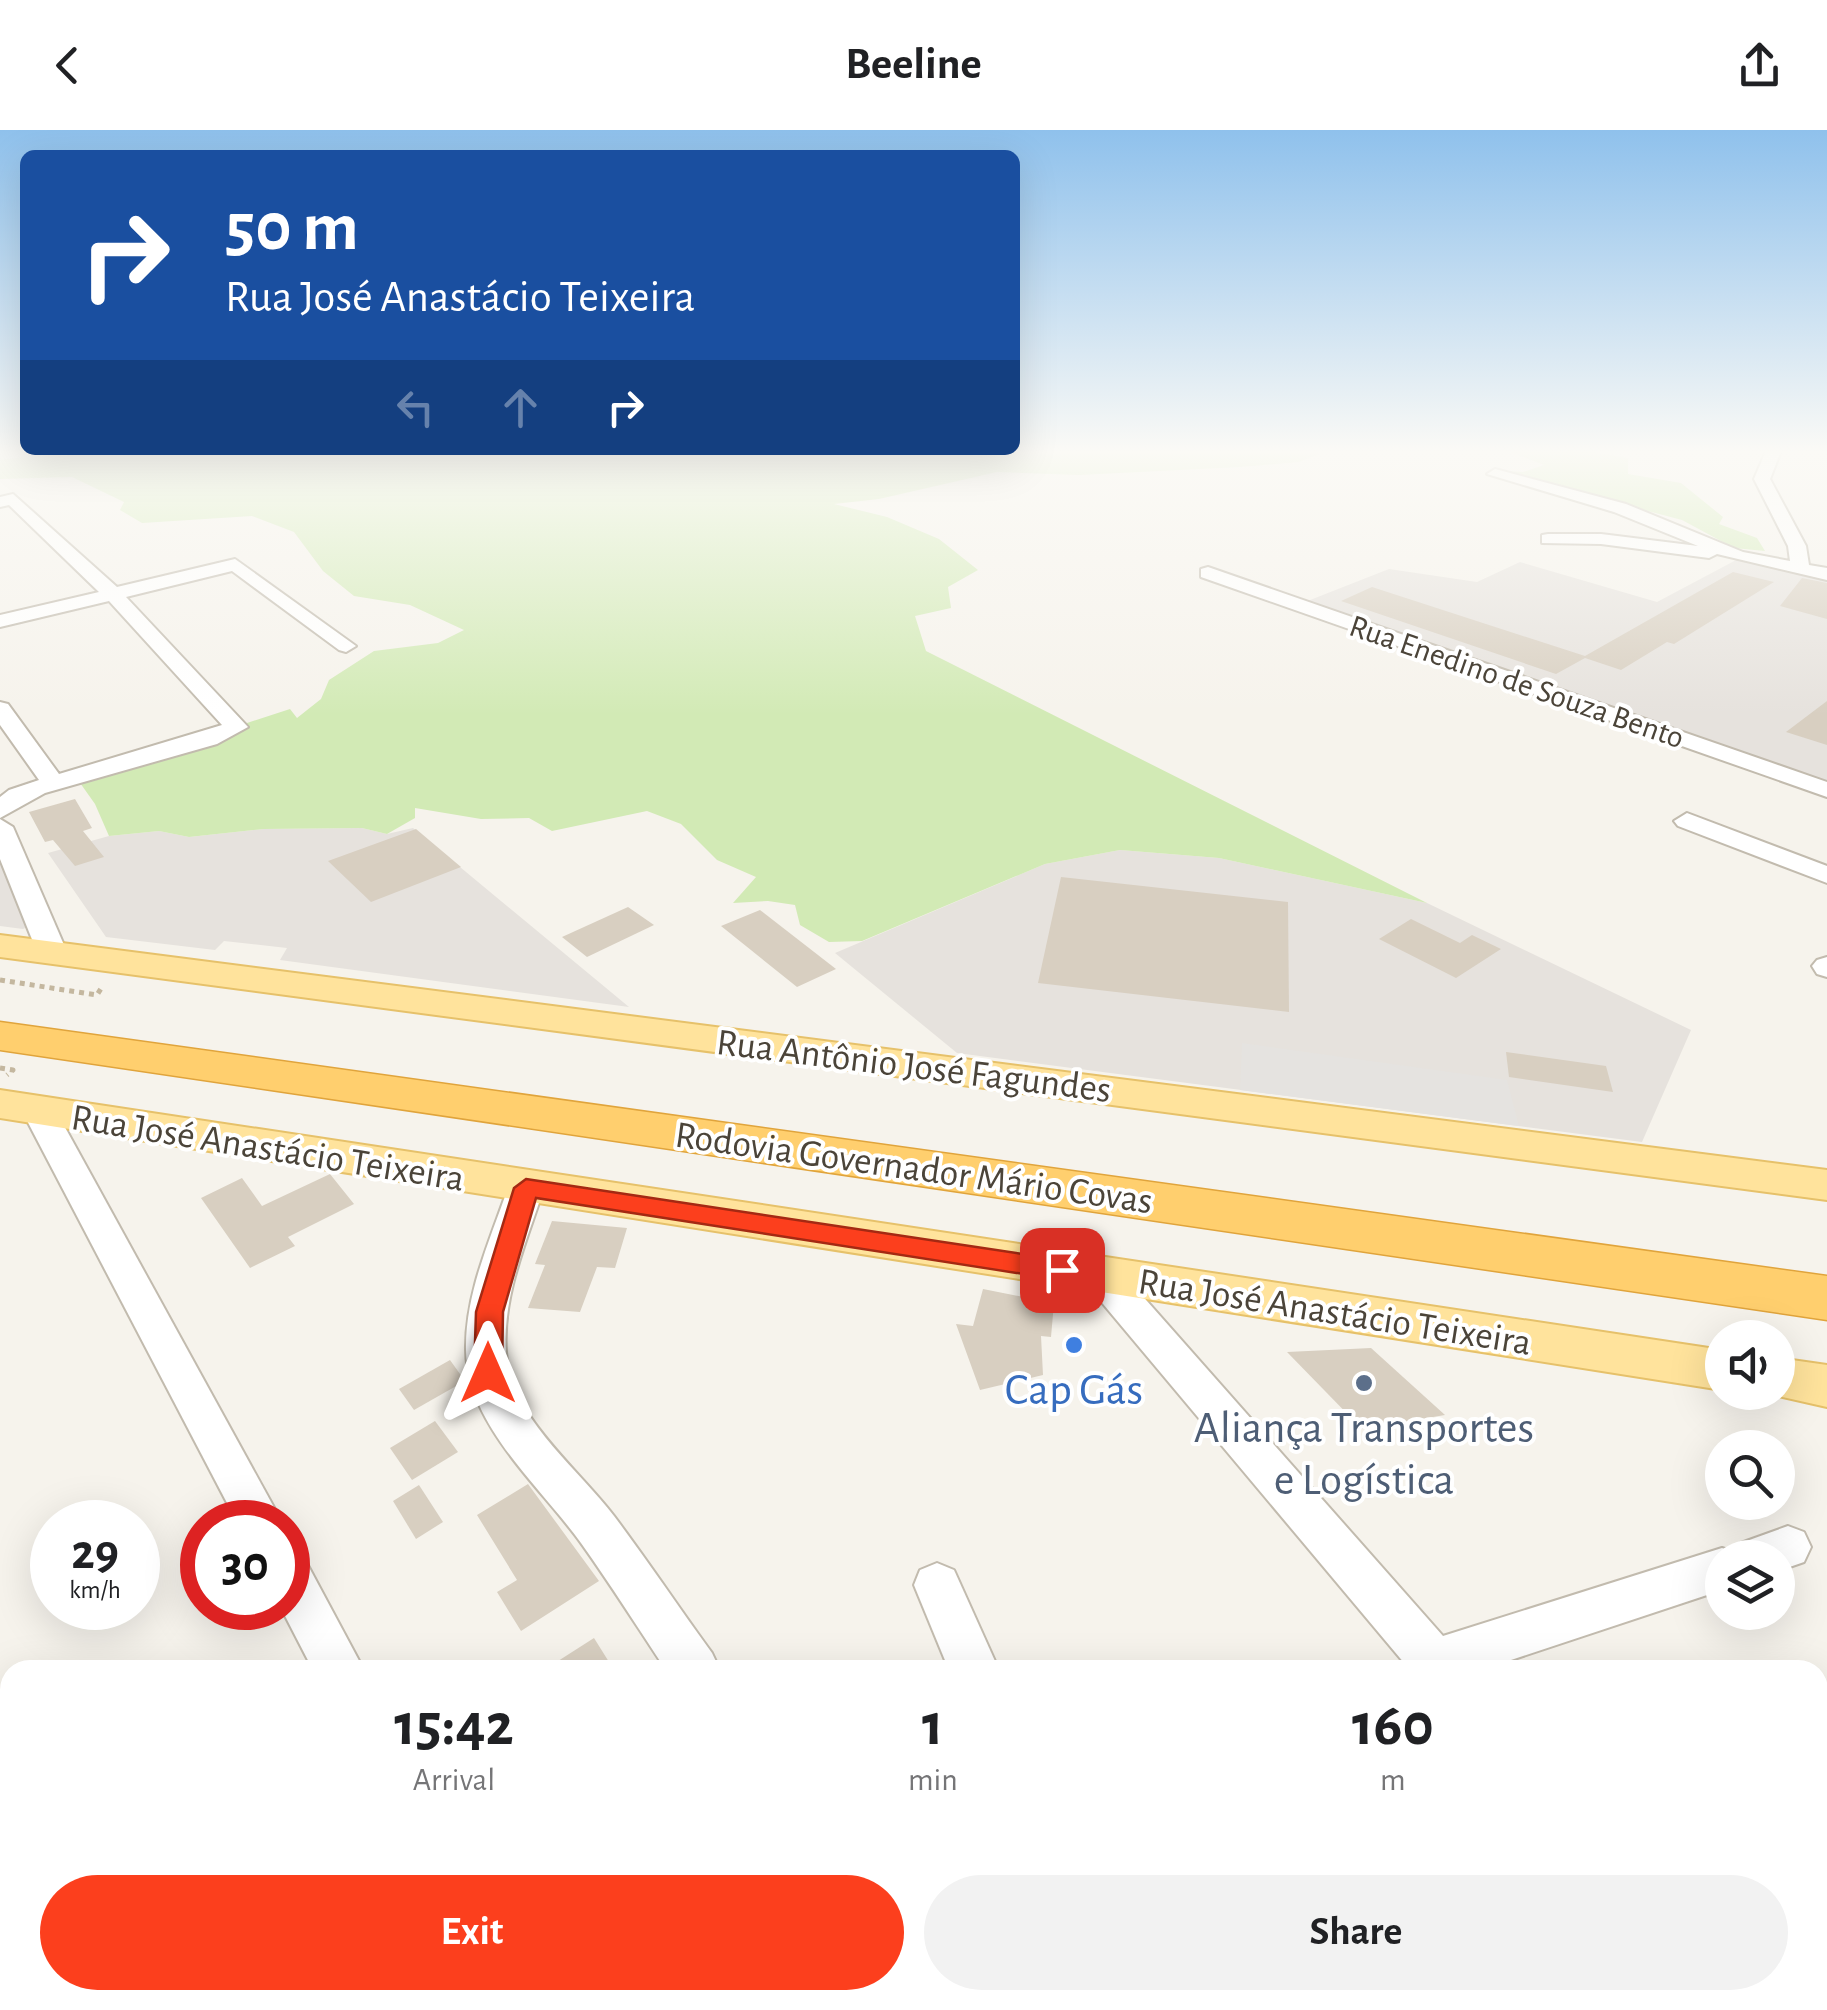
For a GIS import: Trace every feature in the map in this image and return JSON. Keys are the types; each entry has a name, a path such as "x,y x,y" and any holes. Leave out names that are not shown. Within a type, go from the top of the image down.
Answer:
{"highway":[{"name":"Rodovia Governador Mário Covas","path":"0,1008 1827,1264"},
{"name":"Rodovia Governador Mário Covas","path":"0,1036 1827,1298"}],"main road":[{"name":"Rua Antônio José Fagundes","path":"0,946 1827,1186"},
{"name":"Rua José Anastácio Teixeira","path":"19,1108 1705,1367"},
{"path":"1795,1381 1827,1386"}],"street":[{"path":"0,810 18,795 53,782 209,739 236,727 113,594 50,539"},
{"path":"1548,539 1559,539"},
{"path":"1597,539 1738,556 1827,574"},
{"path":"1696,539 1738,556"},
{"path":"1792,539 1800,569"},
{"path":"0,621 235,564 346,646"},
{"name":"Rua Enedino de Souza Bento","path":"1208,573 1827,790"},
{"path":"0,709 53,782"},
{"path":"1687,821 1827,876"},
{"path":"0,827 52,952"},
{"path":"19,1108 247,1500"},
{"path":"526,1188 490,1312 488,1373 503,1408 594,1526 688,1660"},
{"path":"1102,1276 1432,1660"},
{"path":"1454,1660 1705,1574"},
{"path":"937,1585 970,1660"},
{"path":"310,1615 335,1660"}],"path":[{"path":"0,972 105,988 97,995 0,980"},
{"path":"0,1068 13,1070 0,1078"}],"shaded area":[{"path":"1738,559 1827,578 1827,783 1305,602 1389,569 1477,582 1520,562 1657,602"},
{"path":"362,828 387,834 413,828 629,1007 280,960 287,948 224,941 215,950 106,937 48,853 109,836 159,831 189,837 264,829"},
{"path":"1120,850 1219,858 1427,903 1691,1030 1642,1142 957,1053 835,953 1045,864"},
{"path":"0,863 36,922 23,929 0,926"},
{"path":"1242,1043 1507,1080 1519,1126 1240,1090"}],"green space":[{"path":"299,539 938,539 978,570 948,587 951,608 915,616 926,651 1427,903 1219,858 1120,850 1045,864 862,941 829,942 800,925 795,905 768,901 733,903 756,877 717,860 681,824 647,811 552,831 529,818 481,819 415,808 415,818 387,834 362,828 264,829 189,837 159,831 109,836 95,804 78,780 213,742 239,732 247,723 290,709 297,718 321,699 329,680 374,651 438,643 464,630 410,605 354,596 323,571"},
{"path":"1717,539 1757,539 1765,551 1734,548"}],"building":[{"path":"1733,572 1774,582 1674,644 1667,642 1621,670 1585,658 1556,674 1341,601 1372,587 1585,656"},
{"path":"1802,578 1827,583 1827,619 1780,606"},
{"path":"1827,701 1827,745 1786,732"},
{"path":"75,799 92,828 83,831 104,857 75,866 53,840 45,842 29,812"},
{"path":"416,829 461,867 371,902 328,861"},
{"path":"1061,877 1288,902 1289,1012 1038,983"},
{"path":"628,907 654,925 587,957 562,937"},
{"path":"760,910 836,969 797,987 721,926"},
{"path":"1411,919 1460,943 1472,935 1501,949 1456,978 1379,939"},
{"path":"1506,1052 1606,1066 1613,1092 1509,1077"},
{"path":"330,1174 354,1204 288,1237 295,1246 250,1268 201,1198 242,1178 262,1206"},
{"path":"552,1221 627,1228 615,1268 597,1267 580,1312 528,1308 545,1265 535,1264"},
{"path":"983,1289 1054,1303 1051,1337 1041,1336 1043,1375 980,1390 956,1324 973,1326"},
{"name":"Aliança Transportes e Logística","path":"1371,1348 1445,1415 1362,1429 1287,1352"},
{"path":"450,1360 465,1381 414,1410 399,1389"},
{"path":"435,1421 458,1452 412,1480 390,1448"},
{"path":"528,1484 599,1581 521,1631 497,1592 517,1580 477,1515"},
{"path":"419,1485 443,1522 416,1539 393,1501"},
{"path":"594,1638 608,1660 560,1660"}],"place":[{"name":"Cap Gás","path":"1074,1345"},
{"name":"Aliança Transportes e Logística","path":"1364,1383"}],"route":[{"path":"488,1373 490,1312 526,1188 1062,1270"}]}
